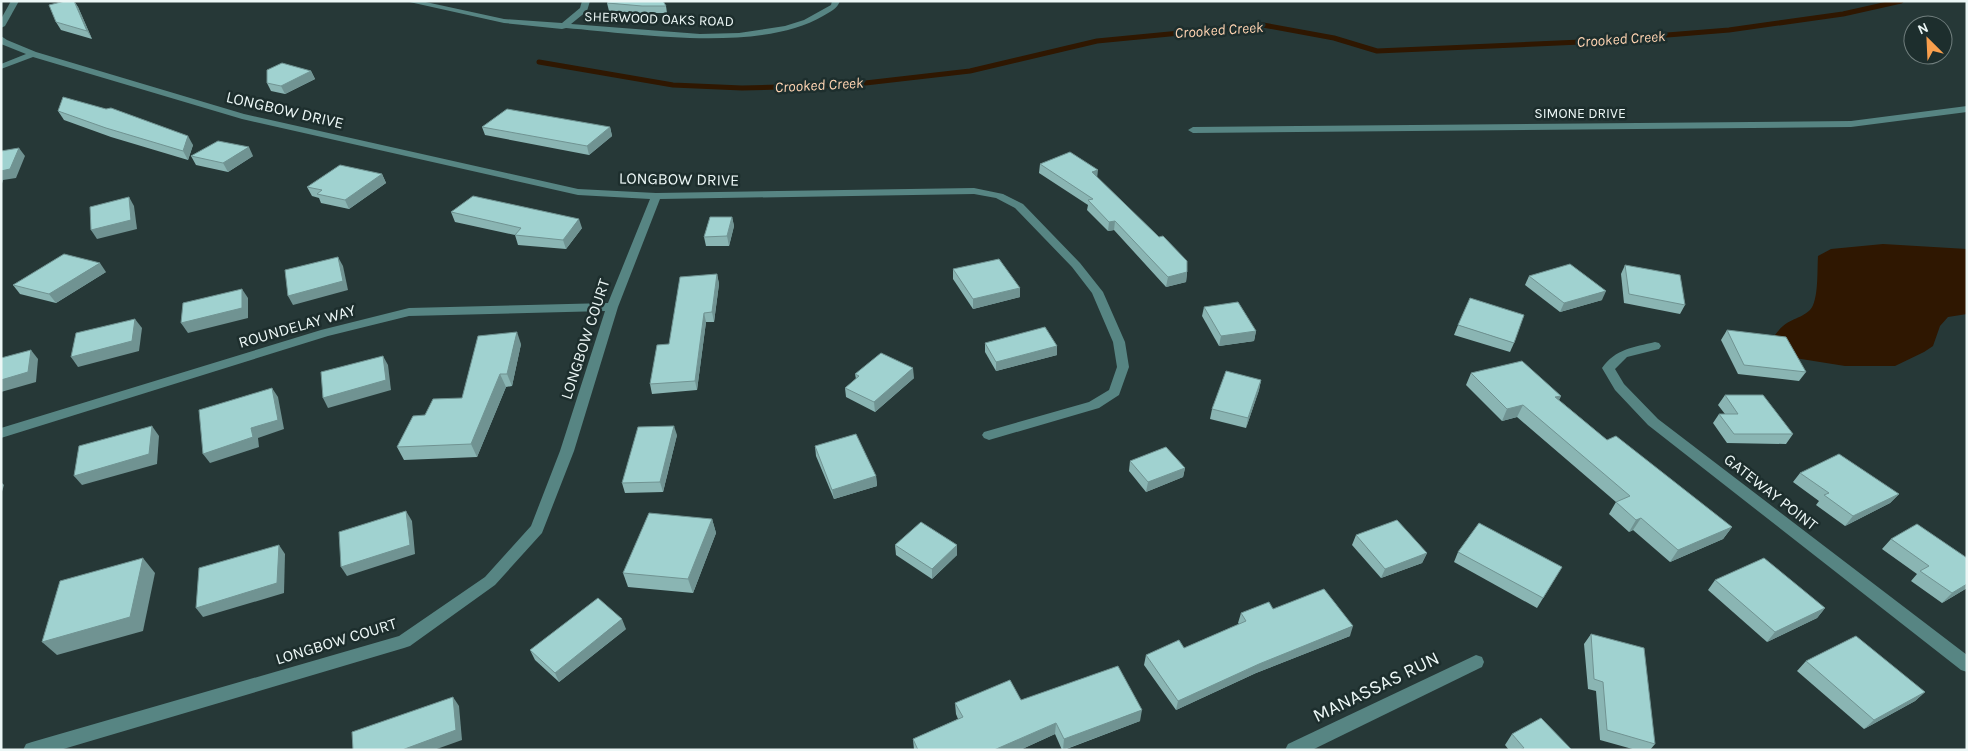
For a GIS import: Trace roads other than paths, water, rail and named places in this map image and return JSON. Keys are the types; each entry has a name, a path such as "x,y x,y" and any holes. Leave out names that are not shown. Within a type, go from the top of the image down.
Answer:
{"street":[{"path":"1,26 15,1"},
{"name":"SHERWOOD OAKS ROAD","path":"409,1 504,22 700,36 739,35 779,29 807,22 834,6 836,1"},
{"path":"562,27 584,9 586,1"},
{"name":"LONGBOW DRIVE","path":"1,38 4,42 33,54 242,116 578,192 656,196 974,191 999,196 1019,206 1076,265 1097,292 1119,342 1123,368 1115,392 1094,405 989,435"},
{"path":"1,67 33,54"},
{"name":"SIMONE DRIVE","path":"1193,130 1851,124 1967,109"},
{"name":"LONGBOW COURT","path":"32,750 404,641 490,581 536,529 567,451 612,307 656,196"},
{"name":"ROUNDELAY WAY","path":"1,433 325,334 409,312 612,307"},
{"name":"GATEWAY POINT","path":"1655,346 1623,354 1608,368 1618,387 1653,422 1967,665"},
{"name":"MANASSAS RUN","path":"1294,750 1476,662"}],"waterway":[{"name":"Crooked Creek","path":"539,62 673,85 742,88 848,85 970,71 1097,41 1263,25 1334,38 1377,51 1581,42 1729,30 1843,14 1901,1"}]}
